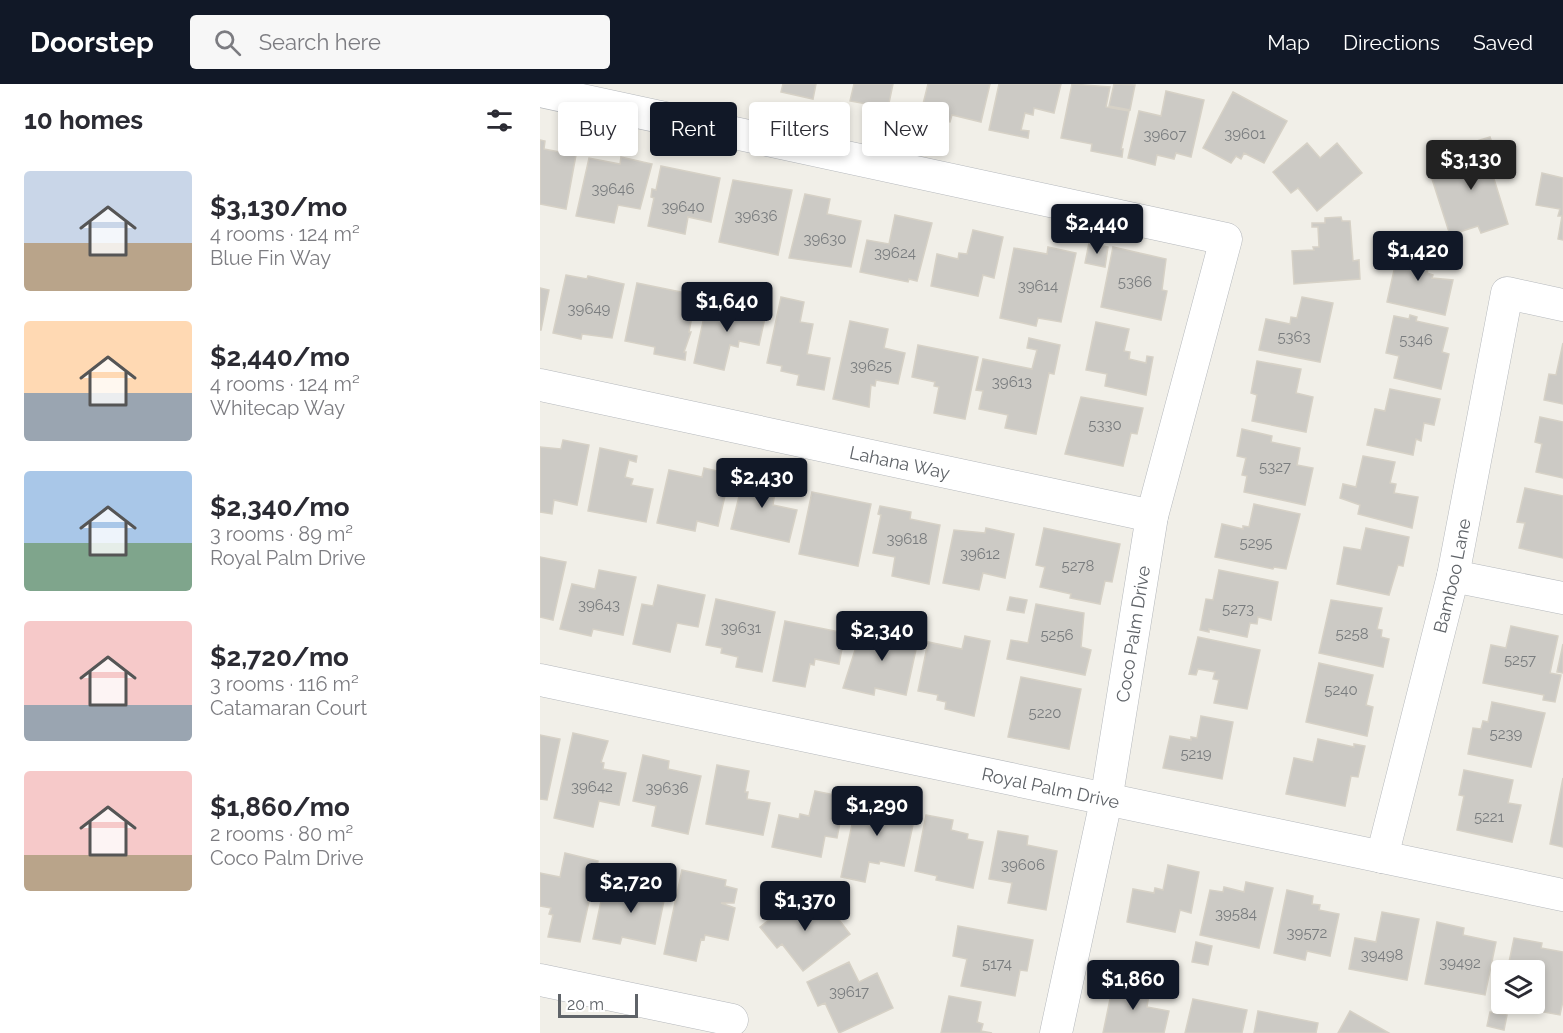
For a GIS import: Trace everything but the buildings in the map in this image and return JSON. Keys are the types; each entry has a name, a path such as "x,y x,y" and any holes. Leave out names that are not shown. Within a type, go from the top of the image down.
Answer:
{"street":[{"name":"Coco Palm Drive","path":"540,91 1226,239 1152,516 1106,801 1056,1033"},
{"name":"Bamboo Lane","path":"1382,857 1453,576 1507,293 1563,305"},
{"name":"Lahana Way","path":"540,385 1152,516"},
{"path":"1453,576 1563,598"},
{"name":"Royal Palm Drive","path":"540,680 1106,801 1563,895"},
{"path":"540,980 732,1020"}]}
